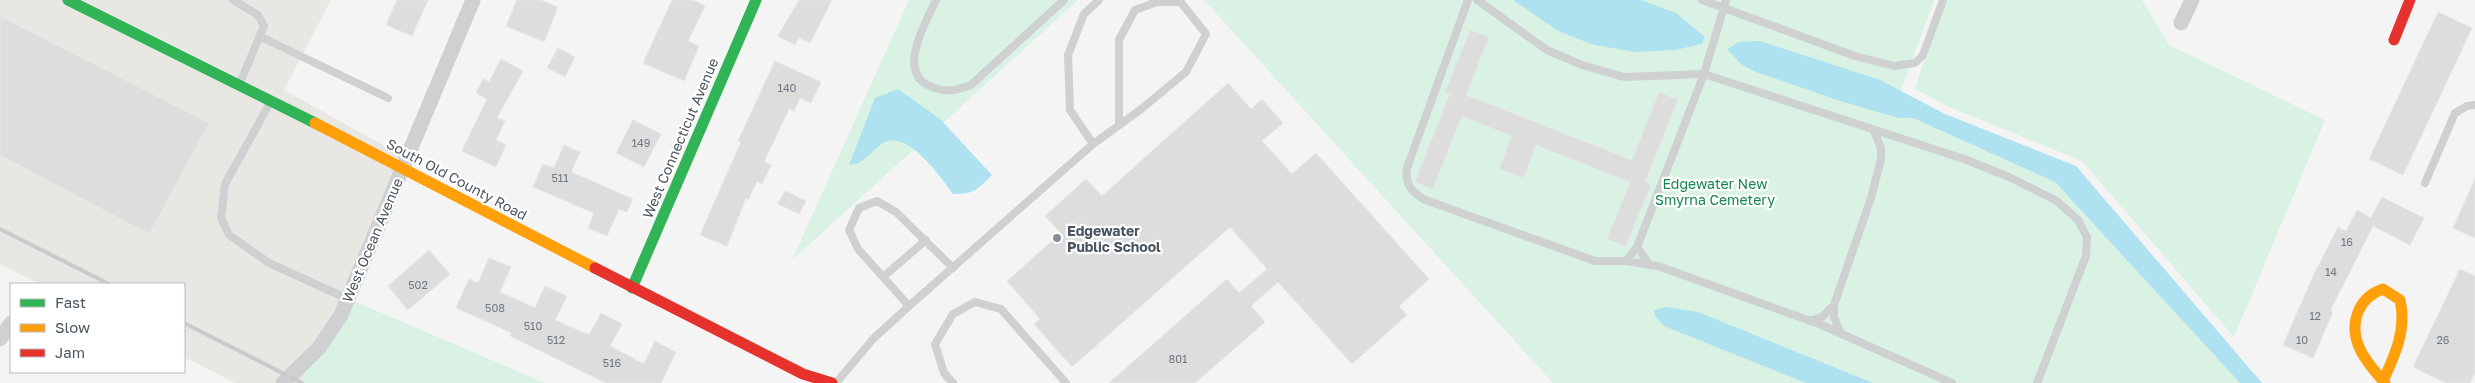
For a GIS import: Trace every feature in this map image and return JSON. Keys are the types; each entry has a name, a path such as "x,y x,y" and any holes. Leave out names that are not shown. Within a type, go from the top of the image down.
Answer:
{"street":[{"name":"South Old County Road","path":"68,0 403,167 632,288 804,374 832,383"},
{"name":"West Ocean Avenue","path":"283,383 319,348 341,315 473,0"},
{"name":"West Connecticut Avenue","path":"632,288 756,0"},
{"path":"2181,23 2192,0"},
{"path":"2394,40 2410,0"},
{"path":"2383,289 2400,300 2404,320 2384,382 2356,342 2355,328 2357,316 2366,298 2375,290 2383,289"},
{"path":"0,339 10,324"}],"lane":[{"path":"233,0 258,15 264,26 239,85"},
{"path":"936,0 917,42 913,61 917,74 924,84 939,90 954,92 971,85 1064,0"},
{"path":"1092,144 1070,110 1068,55 1084,14 1099,0"},
{"path":"1468,0 1407,168 1407,184 1412,192 1423,199 1594,261 1626,261 1650,265 1810,321 1952,383"},
{"path":"1477,0 1547,50 1582,65 1624,77 1704,74 1964,159 2009,177 2057,201 2078,220 2087,237 2086,256 2037,383"},
{"path":"1702,0 1725,4 1855,56 1894,66 1915,63 1923,56 1943,0"},
{"path":"836,383 873,339 908,306 1092,144 1140,110 1186,72 1206,34 1180,1 1157,2 1135,10 1119,40 1119,124"},
{"path":"1626,261 1637,247 1704,74 1725,4"},
{"path":"260,37 388,98"},
{"path":"271,101 226,184 221,218 228,235 268,262 348,299"},
{"path":"2425,182 2455,113 2467,106 2475,105"},
{"path":"1841,334 1834,317 1834,305 1881,159 1880,148 1874,131"},
{"path":"908,306 858,249 849,230 859,208 877,201 896,212 953,268"},
{"path":"883,277 926,240"},
{"path":"1637,247 1650,265"},
{"path":"953,383 944,373 935,344 953,314 975,302 1001,309 1066,383"},
{"path":"1810,321 1822,317 1834,305"}],"shaded area":[{"path":"0,0 331,0 284,90 408,159 301,383 235,383 185,358 185,283 37,283 0,264"}],"green space":[{"path":"909,0 1078,0 792,260"},
{"name":"Edgewater New Smyrna Cemetery","path":"1204,0 1934,0 1892,116 1913,118 2055,182 2240,383 1553,383"},
{"path":"1945,0 2142,0 2169,45 2325,120 2234,337 2082,161 1947,106 1915,89 1936,21"},
{"path":"342,296 545,383 301,383"}],"water":[{"path":"1513,0 1641,0 1676,13 1705,37 1702,44 1675,50 1636,52 1594,45 1558,31"},
{"path":"1760,41 1880,80 1945,114 2076,166 2262,383 2240,383 2055,182 1913,118 1898,118 1840,101 1756,72 1742,65 1727,49 1739,42"},
{"path":"898,89 940,119 992,175 979,188 971,192 953,194 924,158 904,143 894,140 880,145 861,162 849,165 875,98"},
{"path":"1666,307 1698,312 1873,383 1806,383 1664,326 1655,316 1654,310"}],"building":[{"path":"397,0 428,0 412,36 386,25"},
{"path":"517,0 541,0 558,7 544,42 506,26"},
{"path":"672,0 693,0 705,6 688,41 699,46 684,81 643,63"},
{"path":"799,0 832,0 810,43 799,37 795,45 778,36"},
{"path":"2438,12 2472,28 2403,175 2369,159"},
{"path":"0,16 209,123 149,234 0,155"},
{"path":"1470,30 1489,37 1466,95 1632,160 1659,92 1678,100 1645,182 1651,185 1626,246 1607,239 1630,182 1536,145 1524,178 1499,169 1512,136 1462,116 1433,189 1415,182 1450,94 1445,92"},
{"path":"558,48 575,57 565,77 547,68"},
{"path":"501,59 523,71 497,118 505,121 496,140 506,145 496,167 462,151 487,99 476,93 483,79 489,82"},
{"path":"775,61 821,82 811,103 800,98 794,111 789,109 764,162 771,165 762,184 757,181 748,200 746,198 727,246 700,235 741,142 738,141"},
{"path":"1228,83 1251,109 1262,99 1283,123 1262,141 1292,174 1316,153 1429,279 1399,306 1407,315 1352,364 1278,282 1251,306 1265,322 1195,383 1109,383 1227,279 1239,293 1267,269 1230,227 1072,367 1034,324 1040,319 1007,281 1061,233 1045,216 1086,179 1102,196"},
{"path":"633,120 661,134 644,167 616,153"},
{"path":"564,145 580,152 571,172 633,199 627,212 619,209 607,236 588,228 594,213 533,187 543,164 554,168"},
{"path":"2475,179 2475,238 2453,228"},
{"path":"785,191 806,201 799,214 778,204"},
{"path":"2382,197 2424,218 2410,245 2373,226 2330,311 2333,312 2313,358 2283,345 2313,276 2338,227 2346,231 2357,210 2371,218"},
{"path":"429,250 450,274 408,310 388,286"},
{"path":"489,258 511,267 500,292 535,308 545,286 567,296 555,320 589,335 601,313 622,324 610,346 644,364 655,341 676,352 661,383 606,383 510,336 512,333 456,308 469,279 478,283"},
{"path":"2460,269 2475,276 2475,372 2470,383 2446,383 2413,367"}],"railway":[{"path":"0,229 107,283"},
{"path":"185,324 302,383"}],"traffic: fast":[{"path":"68,0 315,123"},
{"path":"632,288 756,0"}],"traffic: slow":[{"path":"315,123 595,268"},
{"path":"2383,381 2387,371 2392,361 2399,342 2402,321 2400,300 2383,289 2371,295 2362,304 2355,322 2355,332 2357,341 2366,359 2378,375 2385,383"}],"traffic: jam":[{"path":"2394,40 2410,0"},
{"path":"595,268 803,374 832,383"}],"place":[{"name":"Edgewater Public School","path":"1057,238"}]}
